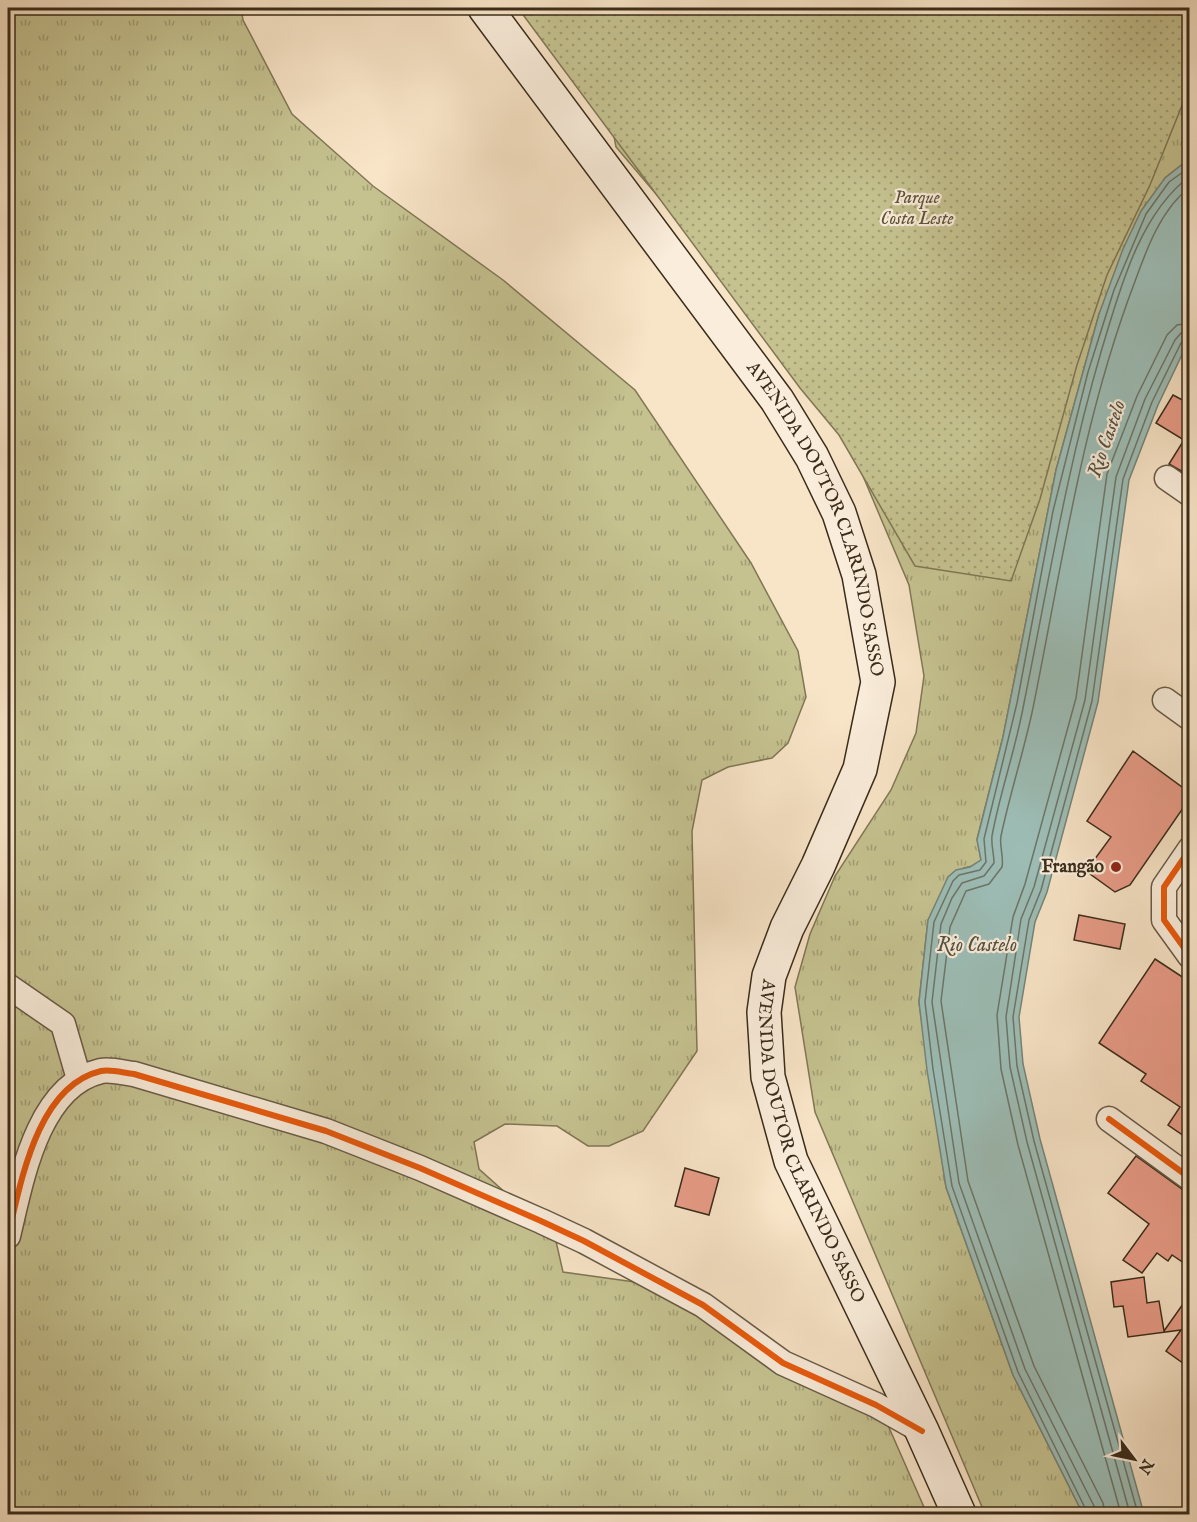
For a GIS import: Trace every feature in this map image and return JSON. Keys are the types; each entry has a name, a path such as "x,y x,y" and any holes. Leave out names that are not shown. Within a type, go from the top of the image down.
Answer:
{"main road":[{"name":"AVENIDA DOUTOR CLARINDO SASSO","path":"485,8 777,400 812,458 839,513 859,576 878,682 860,769 818,866 787,928 769,976 764,1012 768,1077 791,1161 922,1431 959,1515"},
{"name":"AVENIDA DOUTOR CLARINDO SASSO","path":"498,8 514,45"}],"street":[{"path":"1167,478 1190,494"},
{"path":"1165,700 1190,718"},
{"path":"1190,849 1164,886 1164,920 1190,956"},
{"path":"8,986 63,1024 79,1079"},
{"path":"8,1236 24,1173 44,1119 62,1094 79,1079 103,1070 134,1074 266,1112 420,1168 584,1241 703,1305 783,1363 876,1406 922,1431"},
{"path":"1109,1119 1190,1178"}],"green space":[{"path":"8,8 241,8 243,20 292,114 373,186 503,280 635,390 751,563 798,651 806,697 788,743 772,758 728,767 702,780 692,831 697,1051 643,1131 609,1146 588,1146 557,1126 505,1124 474,1142 479,1169 555,1237 563,1272 678,1288 887,1423 927,1514 8,1514"},
{"name":"Parque Costa Leste","path":"518,8 1189,8 1189,88 1150,185 1107,275 1077,365 1040,499 1011,581 915,566 839,435 800,388"},
{"name":"Parque Costa Leste","path":"1189,8 1189,159 1165,178 1099,314 1056,470 1003,737 977,839 981,860 977,865 964,868 928,920 919,1002 946,1187 1013,1375 1083,1514 985,1514 815,1112 795,987 810,934 835,876 891,790 916,733 924,676 909,585 852,450 724,274 616,147 613,131"}],"water":[{"name":"Rio Castelo","path":"1189,159 1189,340 1158,405 1129,480 1098,702 1047,892 1035,922 1019,1017 1023,1064 1040,1139 1144,1514 1083,1514 1013,1375 946,1187 927,1070 919,1002 928,920 948,877 956,870 970,867 981,860 977,840 1003,737 1056,470 1099,314 1123,249 1141,211 1165,178"}],"building":[{"path":"1173,395 1190,404 1190,476 1169,464 1184,440 1156,423"},
{"path":"1133,751 1190,793 1190,798 1130,885 1115,892 1086,871 1111,837 1087,821"},
{"path":"1079,915 1125,924 1120,949 1074,940"},
{"path":"1155,959 1190,982 1190,1140 1168,1125 1180,1107 1141,1081 1146,1074 1099,1043"},
{"path":"1136,1156 1190,1195 1190,1267 1172,1255 1168,1261 1157,1253 1142,1273 1123,1260 1149,1224 1108,1193"},
{"path":"685,1168 719,1178 709,1215 675,1206"},
{"path":"1144,1277 1147,1303 1159,1301 1164,1331 1190,1294 1190,1368 1166,1351 1181,1330 1128,1337 1123,1306 1114,1307 1111,1282"}],"cycle path":[{"path":"1190,849 1164,887 1164,920 1190,956"},
{"path":"8,1236 26,1164 35,1139 61,1096 79,1080 101,1071 134,1074 326,1131 420,1168 541,1221 584,1241 703,1305 783,1363 876,1405 922,1431"},
{"path":"1109,1119 1190,1178"}],"place":[{"name":"Frangão","path":"1116,867"}]}
